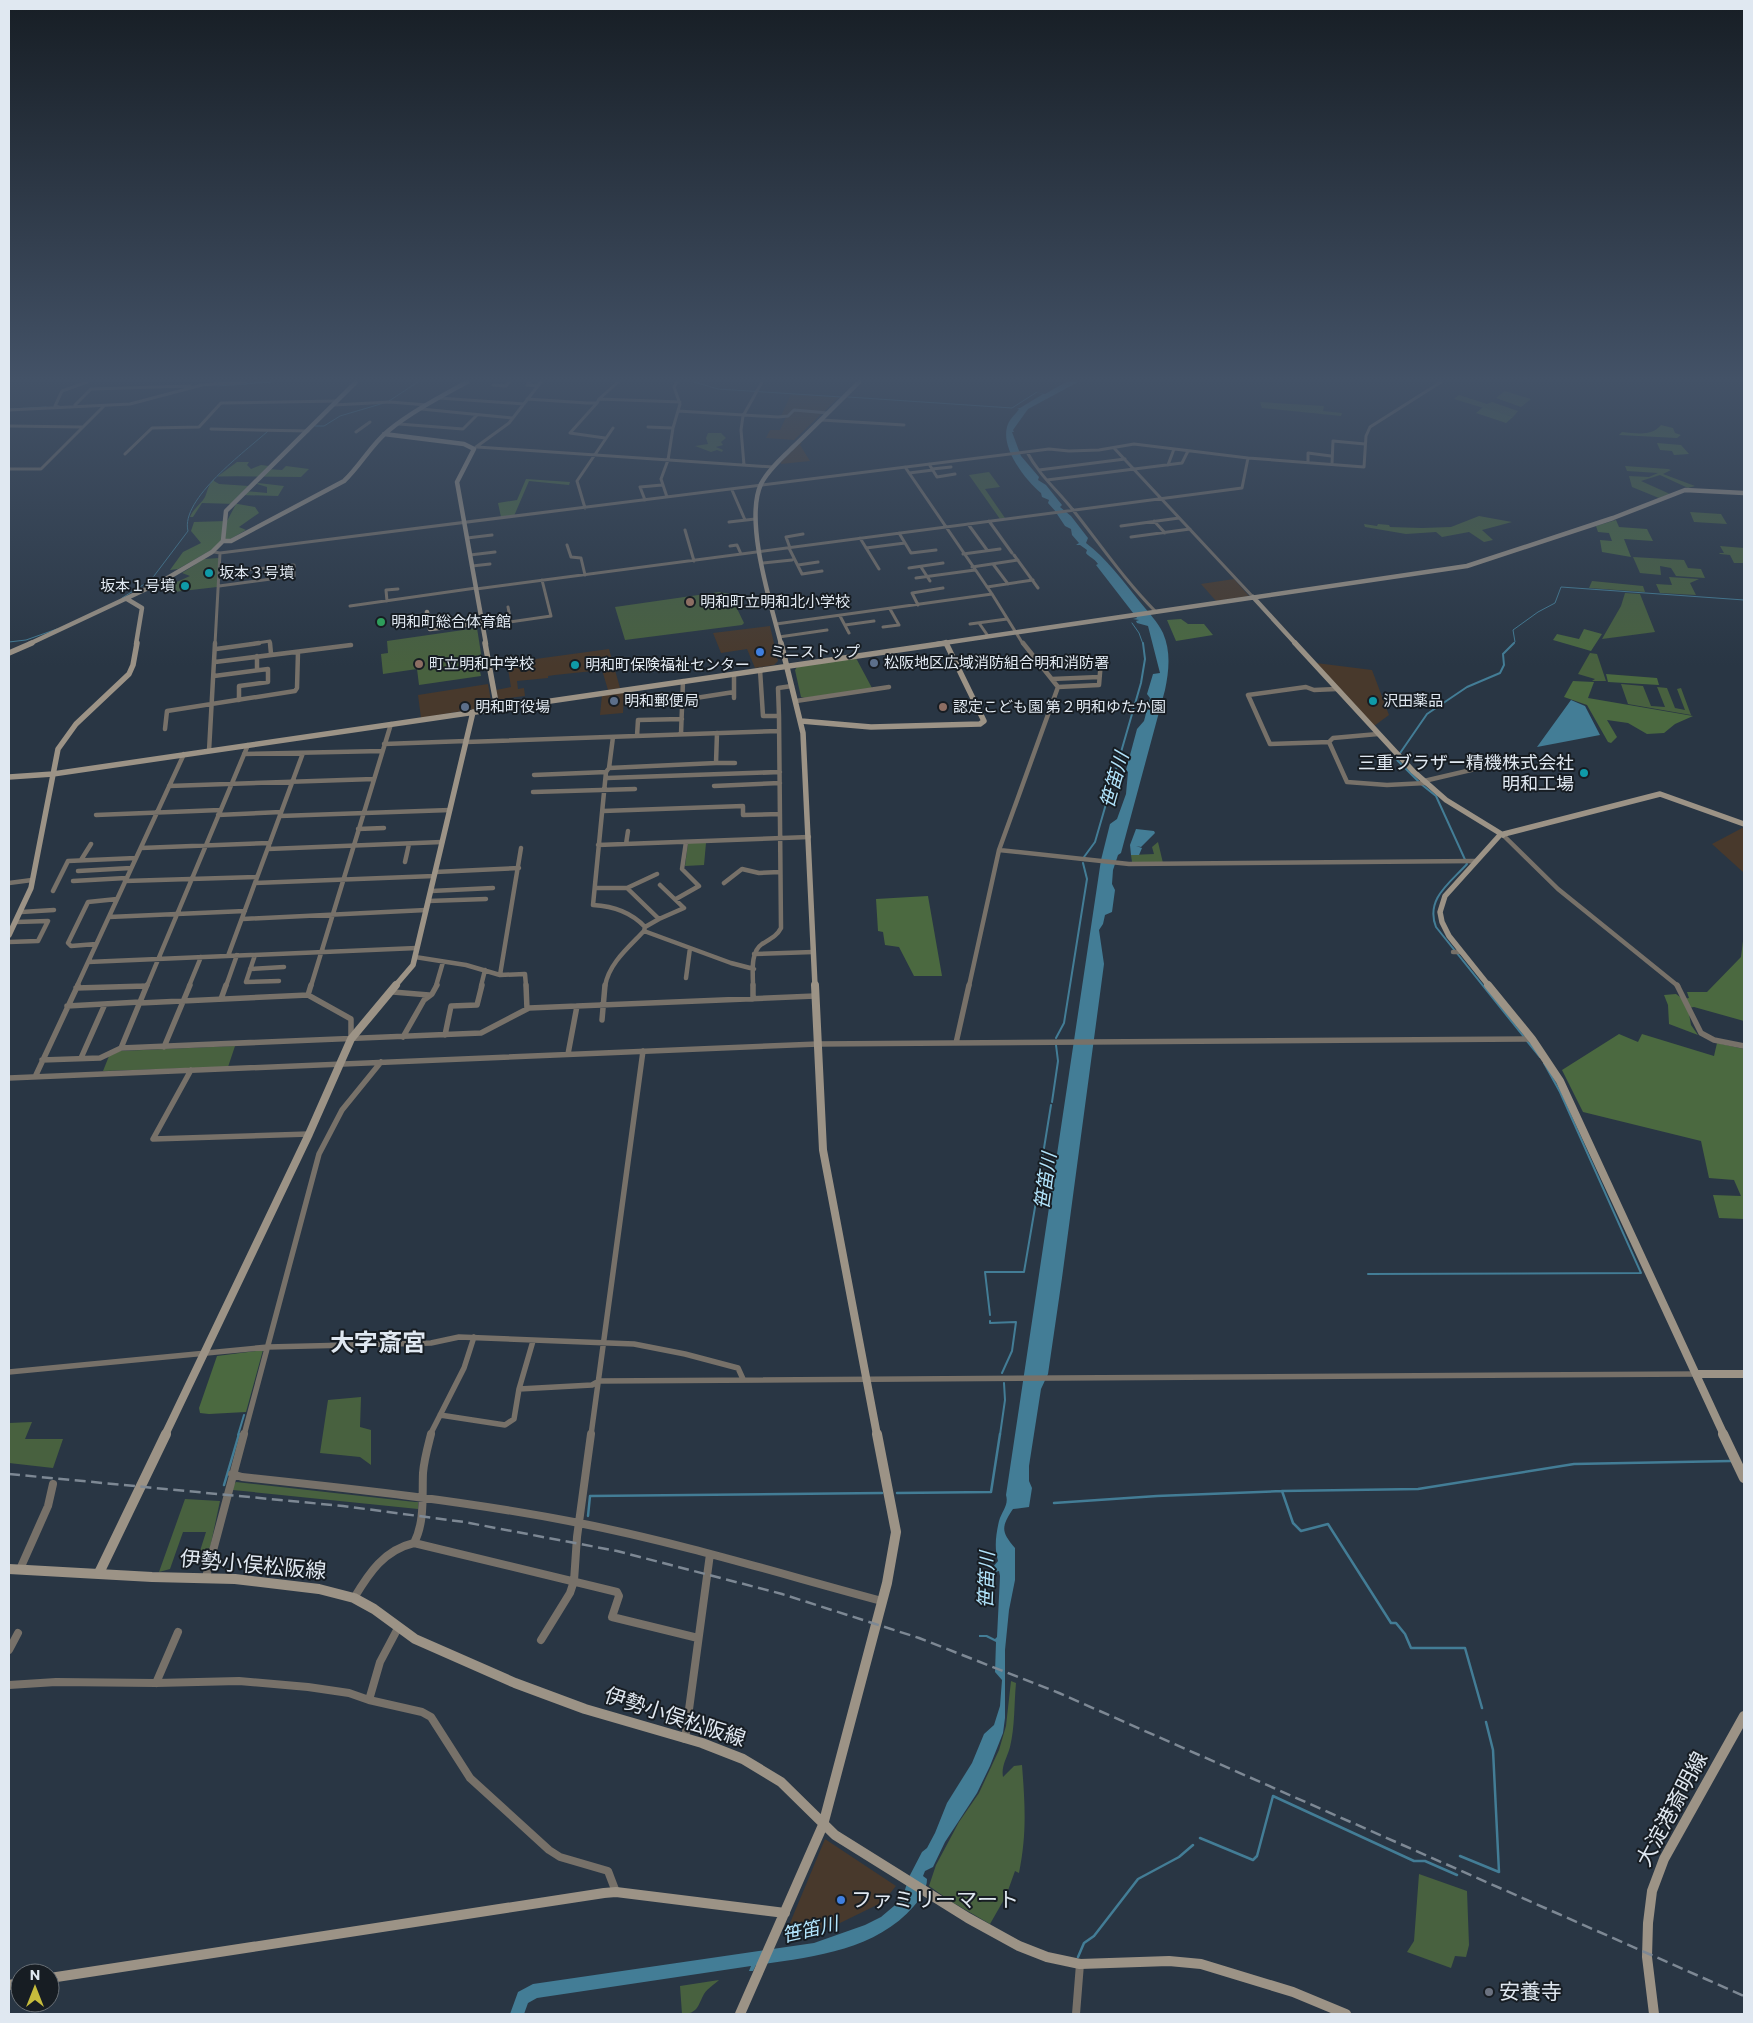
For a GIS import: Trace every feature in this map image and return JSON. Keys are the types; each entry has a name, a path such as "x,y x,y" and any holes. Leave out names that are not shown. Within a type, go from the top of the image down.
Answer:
{"street":[{"path":"9,653 98,614 214,552 223,541 226,511 261,476"},
{"path":"223,541 231,540 344,481 349,476"},
{"path":"459,476 457,480 497,708"},
{"path":"580,476 577,481 585,508"},
{"path":"662,476 662,485 666,498"},
{"path":"740,2014 823,1824 882,1601 892,1560 896,1532 823,1150 801,721 776,624 760,552 755,519 756,500 760,486 767,476"},
{"path":"214,552 220,554 833,476"},
{"path":"911,476 1016,632 1040,666 1058,687"},
{"path":"1044,476 1142,598 1156,612"},
{"path":"1047,480 1079,476"},
{"path":"1141,476 1422,783 1503,834 1558,889 1677,985 1690,1006 1700,1033 1712,1039 1744,1046"},
{"path":"350,606 1242,488 1244,476"},
{"path":"644,500 640,487 662,485"},
{"path":"732,490 745,520"},
{"path":"9,777 53,774 1467,566 1613,518 1685,490 1744,493"},
{"path":"1121,526 1179,518"},
{"path":"729,522 755,519"},
{"path":"989,521 1038,588"},
{"path":"1154,521 1165,533"},
{"path":"968,524 987,550"},
{"path":"685,530 694,560"},
{"path":"1131,538 1190,530"},
{"path":"899,533 910,553 936,550"},
{"path":"803,534 786,537 802,574 822,571"},
{"path":"467,538 492,535"},
{"path":"860,538 879,569"},
{"path":"866,548 905,543"},
{"path":"567,545 571,557 580,558 585,575"},
{"path":"730,546 737,545 741,554"},
{"path":"963,554 1000,548"},
{"path":"470,555 495,552"},
{"path":"209,751 220,554"},
{"path":"763,564 792,560"},
{"path":"916,578 1018,560"},
{"path":"798,565 818,562"},
{"path":"219,586 294,576 294,564 220,573"},
{"path":"472,566 490,564"},
{"path":"909,568 943,564"},
{"path":"993,564 1008,584"},
{"path":"921,566 930,581"},
{"path":"427,612 430,629 511,622 551,616 542,580"},
{"path":"987,587 1033,580"},
{"path":"387,601 386,590 398,588"},
{"path":"918,605 912,593 943,588"},
{"path":"776,624 992,594"},
{"path":"9,935 29,893 58,749 68,733 124,681 131,670 142,608 127,599"},
{"path":"508,606 511,622"},
{"path":"883,627 899,625 890,609"},
{"path":"840,616 849,634"},
{"path":"970,624 1007,619"},
{"path":"845,625 874,621"},
{"path":"979,623 988,636"},
{"path":"779,636 827,630"},
{"path":"216,649 270,641 271,654"},
{"path":"801,721 870,727 980,724 984,721 946,642"},
{"path":"215,662 351,645"},
{"path":"165,729 167,711 295,691 298,688 298,652"},
{"path":"1058,687 1099,685 1098,677 1102,653"},
{"path":"257,656 257,670"},
{"path":"1040,666 1101,661"},
{"path":"214,676 268,669 268,682 240,686 239,700"},
{"path":"760,670 763,716 779,716"},
{"path":"734,674 734,698"},
{"path":"1052,679 1098,677"},
{"path":"681,734 683,681"},
{"path":"753,999 754,954 759,946 779,934 781,928 778,688 792,686"},
{"path":"796,701 889,687"},
{"path":"956,1043 1000,850 1058,687"},
{"path":"1337,689 1314,690 1306,687 1248,695 1270,744 1329,742 1333,738 1378,734"},
{"path":"683,700 734,692"},
{"path":"99,1574 309,1134 351,1039 412,969 473,712"},
{"path":"637,736 638,720 682,719"},
{"path":"308,996 391,724"},
{"path":"384,744 779,731"},
{"path":"716,763 717,733"},
{"path":"613,737 598,845 596,888 593,905 607,905 637,918 645,929 731,964 754,969"},
{"path":"1329,742 1347,782 1387,785 1422,783 1518,759"},
{"path":"121,1048 248,745"},
{"path":"244,754 382,751"},
{"path":"228,956 303,753"},
{"path":"35,1077 184,754"},
{"path":"534,775 735,763"},
{"path":"607,778 780,772"},
{"path":"169,786 374,779"},
{"path":"714,786 780,783"},
{"path":"532,792 635,789"},
{"path":"1744,824 1660,794 1503,834 1496,837 1469,861 1445,896 1440,911 1444,929 1458,952 1528,1039 1550,1062 1571,1103 1744,1478"},
{"path":"603,811 743,806 743,815 780,814"},
{"path":"96,815 157,812 280,814 450,810"},
{"path":"358,829 384,828"},
{"path":"626,844 628,831"},
{"path":"598,845 808,838"},
{"path":"268,849 442,842"},
{"path":"676,899 699,886 682,869 686,842"},
{"path":"140,848 270,843"},
{"path":"81,860 91,844"},
{"path":"405,862 409,844"},
{"path":"500,975 521,848"},
{"path":"1000,850 1127,864 1469,861"},
{"path":"53,891 68,861 136,858"},
{"path":"78,870 131,868"},
{"path":"255,883 519,868"},
{"path":"724,883 742,869 759,873 780,872"},
{"path":"596,888 627,888 658,874"},
{"path":"73,881 257,877"},
{"path":"9,883 32,880"},
{"path":"602,1020 607,977 622,955 645,929 659,919 684,908 660,885"},
{"path":"431,891 493,888"},
{"path":"627,888 659,919"},
{"path":"96,944 71,946 68,943 88,902 117,899"},
{"path":"428,902 486,899"},
{"path":"21,912 54,910"},
{"path":"243,919 426,910"},
{"path":"109,917 245,911"},
{"path":"9,942 38,941 48,921 16,922"},
{"path":"88,962 417,948"},
{"path":"686,978 690,948"},
{"path":"754,954 813,952"},
{"path":"221,999 237,955"},
{"path":"255,955 246,982 280,981"},
{"path":"164,1047 201,957"},
{"path":"416,957 466,964 500,975 525,974 527,1009"},
{"path":"403,1036 424,1000 439,981 444,962"},
{"path":"250,968 284,967"},
{"path":"445,1035 451,1006 477,1005 485,970"},
{"path":"76,988 146,986"},
{"path":"393,992 429,995"},
{"path":"67,1006 308,996 348,1016 351,1039"},
{"path":"42,1060 100,1058 121,1048 480,1033 527,1009 815,996"},
{"path":"81,1058 105,1004"},
{"path":"568,1054 577,1006"},
{"path":"9,1078 818,1044 1528,1039"},
{"path":"541,1640 570,1593 574,1581 579,1523 643,1051"},
{"path":"206,1577 308,1190 320,1151 342,1110 381,1062"},
{"path":"192,1070 166,1114 154,1139 309,1134"},
{"path":"9,1372 268,1347 431,1343 459,1337 474,1337 634,1344 685,1354 738,1368 743,1379"},
{"path":"414,1543 419,1534 423,1498 423,1471 431,1432 464,1368 474,1337"},
{"path":"440,1415 505,1425 511,1423 514,1419 519,1390 533,1341"},
{"path":"519,1390 530,1387 592,1385 599,1381 743,1379 1744,1374"},
{"path":"232,1474 258,1479 434,1498 579,1523 710,1554 882,1601"},
{"path":"20,1569 48,1506 52,1484"},
{"path":"354,1598 365,1580 386,1554 393,1548 414,1543 617,1592 619,1596 612,1617 698,1638"},
{"path":"685,1739 710,1554"},
{"name":"伊勢小俣松阪線","path":"9,1569 206,1577 282,1583 319,1589 354,1598 374,1609 398,1628 441,1650 523,1686 584,1710 725,1751 767,1772 788,1788 835,1835 925,1893 1019,1946 1057,1961 1080,1964 1168,1961 1201,1964 1293,1992 1346,2014"},
{"path":"369,1700 373,1677 382,1654 398,1628"},
{"path":"156,1684 178,1632"},
{"path":"9,1650 18,1633"},
{"path":"9,1685 56,1682 156,1684 239,1682 300,1686 349,1693 369,1700 422,1712 431,1717 470,1778 549,1850 560,1857 608,1871 616,1892"},
{"name":"大淀港斎明線","path":"1654,2014 1647,1952 1652,1891 1664,1859 1744,1716"},
{"path":"60,1976 616,1892 785,1913"},
{"path":"1076,2014 1080,1964"}],"shaded area":[{"path":"1234,579 1249,596 1216,601 1201,584"},
{"path":"770,626 778,661 774,665 755,668 747,649 721,653 713,633"},
{"path":"609,649 620,688 608,690 602,670 555,675 548,676 548,678 517,681 518,689 524,688 525,696 509,698 509,701 499,703 496,690 511,687 507,663"},
{"path":"1316,663 1372,670 1389,715 1374,726"},
{"path":"488,684 491,701 486,707 421,718 418,695"},
{"path":"624,692 623,713 600,715 602,695"},
{"path":"1744,827 1744,872 1743,872 1712,844"},
{"path":"825,1839 896,1886 883,1902 840,1923 817,1930 785,1935"}],"green space":[{"path":"970,476 992,476 1000,487 985,489 1005,518 1000,519"},
{"path":"1629,476 1656,476 1641,481 1670,494 1659,498 1632,487"},
{"path":"1663,476 1669,476 1695,486 1688,488"},
{"path":"214,479 219,484 249,486 245,491 267,493 267,487 258,483 284,486 278,496 240,495 232,503 255,507 259,513 239,527 246,530 178,569 170,570 183,552 201,543 191,531 194,522 227,521 236,504 202,503 193,517 190,517 205,497 209,485"},
{"path":"526,479 570,482 569,485 529,481 514,516 501,517 498,503 517,500"},
{"path":"1690,512 1721,514 1727,524 1694,522"},
{"path":"1479,516 1512,522 1482,530 1493,540 1484,542 1469,532 1442,537 1436,532 1406,534 1365,527 1364,524 1389,525 1390,527 1451,527"},
{"path":"1616,520 1619,527 1647,529 1653,541 1624,539 1631,557 1602,552 1600,540 1612,541 1609,533 1598,532 1596,526"},
{"path":"1720,546 1744,548 1744,563 1734,563 1730,555 1720,554 1724,553"},
{"path":"1633,557 1684,560 1688,568 1701,569 1705,578 1676,576 1671,568 1660,566 1661,575 1640,573"},
{"path":"219,558 217,587 165,593 159,590 190,576 182,573 204,559"},
{"path":"1669,577 1699,579 1690,583 1696,595 1660,593 1656,584 1672,585"},
{"path":"1592,581 1643,586 1645,592 1589,588"},
{"path":"719,592 730,594 744,623 742,625 625,640 615,607"},
{"path":"1625,593 1640,594 1655,632 1602,639 1621,606"},
{"path":"1181,619 1188,624 1204,624 1213,635 1176,641 1167,620"},
{"path":"477,628 483,666 479,667 481,676 419,685 417,669 383,674 381,654 388,653 387,641"},
{"path":"1584,629 1602,634 1591,651 1553,640 1557,634 1579,639"},
{"path":"1590,653 1597,654 1606,681 1592,681 1595,679 1578,674"},
{"path":"856,658 872,688 801,697 795,670 797,667"},
{"path":"1606,674 1657,678 1659,685 1608,682"},
{"path":"1573,681 1594,682 1588,698 1693,716 1675,724 1664,733 1647,734 1628,723 1607,720 1617,737 1611,743 1608,742 1587,705 1564,697"},
{"path":"1621,684 1643,686 1651,706 1665,707 1657,687 1667,688 1675,708 1685,710 1677,689 1681,688 1691,715 1628,704"},
{"path":"1158,842 1163,863 1132,862 1131,855 1154,854 1152,847"},
{"path":"688,843 706,843 704,865 685,866"},
{"path":"928,896 942,976 914,976 899,947 885,945 883,932 878,931 876,899"},
{"path":"1744,933 1744,1021 1694,1007 1688,1008 1691,1025 1698,1035 1669,1024 1668,1005 1664,995 1676,994 1683,999 1689,998 1687,992 1707,992 1741,957"},
{"path":"1619,1034 1638,1042 1642,1034 1714,1056 1717,1043 1744,1049 1744,1219 1719,1218 1713,1195 1741,1196 1734,1180 1709,1178 1701,1141 1583,1112 1562,1070"},
{"path":"235,1046 228,1067 103,1071 109,1056 120,1051"},
{"path":"263,1350 246,1412 200,1413 199,1408 217,1356"},
{"path":"361,1397 360,1427 371,1430 371,1465 360,1457 320,1453 328,1400"},
{"path":"32,1422 25,1439 63,1439 53,1468 9,1463 9,1423"},
{"path":"236,1482 418,1502 418,1509 233,1490 231,1488"},
{"path":"185,1499 220,1501 210,1548 200,1551 206,1532 183,1532 170,1569 159,1572"},
{"path":"1011,1681 1016,1683 1014,1723 1003,1777 1014,1766 1022,1765 1023,1845 1019,1873 1015,1871 1006,1896 990,1924 929,1886 936,1865 959,1822 979,1793 999,1750 1006,1726"},
{"path":"1419,1874 1467,1891 1469,1945 1466,1957 1455,1956 1451,1968 1407,1952 1414,1941"},
{"path":"719,1980 704,1994 694,2011 682,2014 680,1986"}],"water":[{"path":"1025,476 1038,476 1038,480 1046,485 1062,505 1060,507 1071,516 1088,538 1086,543 1114,570 1153,617 1166,640 1168,668 1165,690 1121,853 1118,855 1113,870 1112,884 1115,890 1112,912 1105,915 1099,930 1104,964 1048,1374 1041,1389 1029,1466 1029,1481 1032,1488 1029,1507 1013,1509 1006,1520 1004,1529 1007,1538 1015,1548 1015,1580 1009,1610 1005,1650 1005,1718 1003,1733 977,1793 945,1842 933,1867 925,1871 923,1876 927,1879 927,1883 921,1897 898,1921 881,1933 862,1942 820,1955 756,1965 753,1971 749,1971 751,1966 537,1998 528,2003 524,2014 510,2014 518,1992 533,1984 814,1943 865,1925 881,1917 903,1896 909,1877 922,1852 927,1848 935,1833 947,1803 972,1763 984,1734 994,1725 1000,1706 1002,1680 995,1672 996,1642 986,1637 979,1637 979,1635 987,1635 995,1639 997,1637 1000,1576 999,1571 992,1573 992,1568 998,1561 997,1531 1007,1502 1006,1495 1101,860 1110,824 1117,819 1126,794 1128,772 1126,770 1137,729 1144,721 1150,698 1147,694 1153,674 1160,673 1148,626 1137,623 1136,621 1139,620 1133,619 1137,618 1096,565 1098,564 1095,560 1086,553 1087,550 1080,545 1076,545 1079,543 1072,535 1071,529 1065,526 1057,514 1053,514 1057,513 1048,503 1049,500 1042,497 1041,493"},
{"path":"1571,700 1585,706 1600,735 1537,747"},
{"path":"1136,829 1154,831 1155,833 1141,847 1136,846 1142,848 1139,855 1131,855 1130,845"}],"waterway":[{"path":"154,576 188,531 188,518 194,505 218,476"},
{"path":"122,598 151,580"},
{"path":"1418,781 1396,759 1427,714 1467,687 1500,673 1504,665 1503,654 1515,642 1513,630 1538,612 1555,603 1561,587 1744,600"},
{"path":"1132,623 1139,633 1143,644"},
{"path":"9,642 26,640 57,629"},
{"name":"笹笛川","path":"1084,857 1095,842 1141,683 1145,659 1143,643"},
{"path":"1421,784 1436,796 1467,864 1436,900 1433,917 1436,927 1524,1037"},
{"path":"1056,1038 1064,1023 1087,879 1083,863"},
{"path":"1527,1041 1540,1057"},
{"path":"1052,1102 1058,1061 1056,1045"},
{"path":"1368,1274 1641,1273 1560,1092 1544,1063"},
{"name":"笹笛川","path":"1039,1179 1051,1105"},
{"name":"笹笛川","path":"990,1315 985,1272 1024,1272 1039,1184"},
{"path":"990,1321 990,1323 1016,1322 1012,1351 1002,1373"},
{"path":"1000,1435 1005,1400 1004,1383"},
{"path":"238,1435 244,1415"},
{"path":"224,1485 239,1434"},
{"path":"897,1493 991,1492 1000,1434"},
{"path":"1282,1491 1418,1489 1574,1464 1731,1461"},
{"path":"1054,1503 1157,1496 1282,1491"},
{"path":"1282,1491 1293,1523 1301,1531 1328,1524 1391,1623 1396,1623 1405,1634 1411,1648 1465,1648 1482,1708"},
{"path":"588,1516 590,1496 882,1493"},
{"path":"1460,1856 1499,1872 1493,1750 1486,1722"},
{"path":"1200,1838 1253,1860 1257,1856 1273,1796 1414,1861 1425,1861 1457,1875"},
{"path":"1078,1957 1084,1943 1094,1936 1138,1879 1179,1857 1193,1845"}],"railway":[{"path":"9,1474 343,1506 464,1522 617,1551 782,1594 919,1638 1059,1693 1744,1996"}],"place":[{"name":"坂本３号墳","path":"209,573"},
{"name":"坂本１号墳","path":"185,586"},
{"name":"明和町立明和北小学校","path":"690,602"},
{"name":"明和町総合体育館","path":"381,622"},
{"name":"ミニストップ","path":"760,652"},
{"name":"松阪地区広域消防組合明和消防署","path":"874,663"},
{"name":"町立明和中学校","path":"419,664"},
{"name":"明和町保険福祉センター","path":"575,665"},
{"name":"明和郵便局","path":"614,701"},
{"name":"沢田薬品","path":"1373,701"},
{"name":"明和町役場","path":"465,707"},
{"name":"認定こども園 第２明和ゆたか園","path":"943,707"},
{"name":"三重ブラザー精機株式会社 明和工場","path":"1584,773"},
{"name":"ファミリーマート","path":"841,1900"},
{"name":"安養寺","path":"1489,1992"}],"district":[{"name":"大字斎宮","path":"378,1343"}]}
